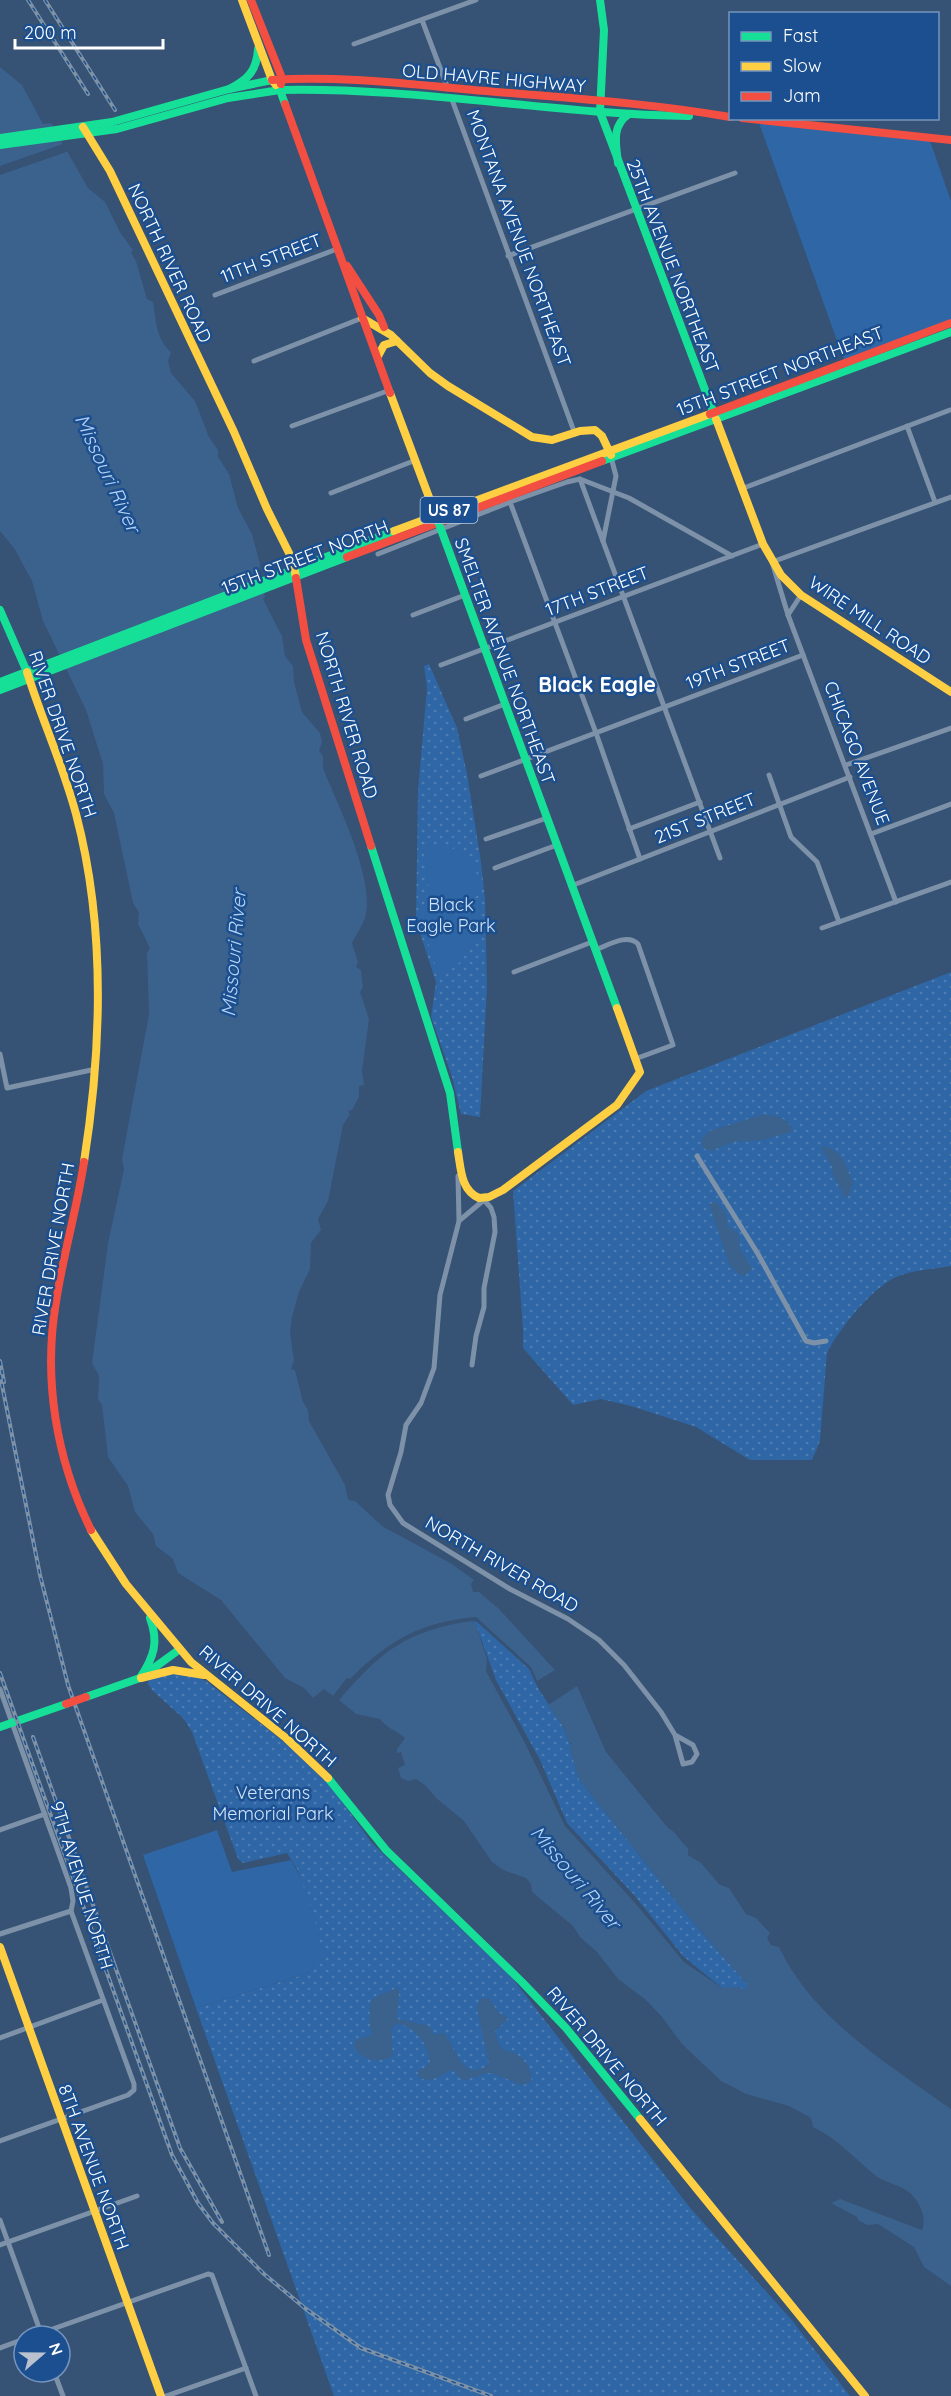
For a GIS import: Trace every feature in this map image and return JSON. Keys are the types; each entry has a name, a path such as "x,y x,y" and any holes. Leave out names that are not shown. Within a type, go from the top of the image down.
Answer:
{"main road":[{"name":"SMELTER AVENUE NORTHEAST","path":"242,0 272,80 280,90 640,1072 617,1105 492,1198 480,1199"},
{"path":"251,0 282,78"},
{"name":"25TH AVENUE NORTHEAST","path":"600,0 606,20 606,40 598,102 600,112 741,489 774,565"},
{"path":"0,145 68,136 229,89 246,81 253,73 258,63 258,43"},
{"name":"SMELTER AVENUE NORTHEAST","path":"280,90 282,78"},
{"name":"OLD HAVRE HIGHWAY","path":"229,89 282,78 341,80 677,108 729,117"},
{"name":"OLD HAVRE HIGHWAY","path":"86,131 117,129 228,98 280,90 340,88 600,112 712,115"},
{"path":"618,163 615,129 619,120 629,114"},
{"path":"761,120 951,140"},
{"path":"0,138 61,131 86,131"},
{"name":"NORTH RIVER ROAD","path":"86,131 110,171 234,432 297,573 306,639 450,1093 456,1131 458,1166 467,1191 480,1199"},
{"path":"337,249 380,315 384,327 430,372 457,392 530,436 548,440 590,429 599,432 610,454"},
{"path":"362,318 384,327"},
{"name":"15TH STREET NORTHEAST","path":"713,416 951,323"},
{"name":"15TH STREET NORTHEAST","path":"620,450 951,332"},
{"path":"378,358 380,348 384,344 397,341"},
{"name":"15TH STREET NORTH","path":"0,690 28,676 620,450"},
{"name":"WIRE MILL ROAD","path":"774,565 801,594 951,692"},
{"name":"RIVER DRIVE NORTH","path":"0,610 28,676 69,789 87,865 94,930 98,988 96,1069 91,1122 76,1211 55,1303 51,1377 62,1452 80,1508 110,1562 147,1611 204,1675 290,1741 322,1770 384,1848 547,2006 607,2076 865,2396"},
{"name":"15TH STREET NORTH","path":"0,682 28,676"},
{"path":"140,1678 150,1663 157,1641 147,1611"},
{"path":"140,1678 180,1649"},
{"path":"0,1727 140,1678 173,1670 204,1675"},
{"name":"8TH AVENUE NORTH","path":"0,1947 161,2396"}],"street":[{"path":"354,44 476,0"},
{"name":"MONTANA AVENUE NORTHEAST","path":"422,20 575,434"},
{"path":"508,256 735,172"},
{"name":"11TH STREET","path":"215,295 337,249"},
{"path":"254,361 362,318"},
{"path":"292,426 390,390"},
{"path":"741,489 950,410"},
{"path":"907,426 935,502"},
{"path":"603,543 616,476 610,454"},
{"path":"331,493 416,460"},
{"path":"580,479 614,492 668,519 732,556"},
{"path":"580,479 720,858"},
{"name":"15TH STREET NORTH","path":"378,554 440,526 580,479"},
{"path":"774,565 951,497"},
{"path":"510,502 596,733 640,860"},
{"name":"17TH STREET","path":"441,665 763,544"},
{"name":"CHICAGO AVENUE","path":"774,565 774,573 788,615 896,902"},
{"path":"788,615 801,594"},
{"path":"413,615 465,595"},
{"name":"19TH STREET","path":"481,776 803,655"},
{"path":"466,719 505,704"},
{"path":"846,765 951,728"},
{"path":"769,775 791,837 817,862 839,922"},
{"name":"21ST STREET","path":"572,886 850,777"},
{"path":"629,829 700,802"},
{"path":"871,834 951,804"},
{"path":"486,839 547,818"},
{"path":"495,868 556,845"},
{"path":"822,928 951,882"},
{"path":"514,972 594,946 627,938 633,939 638,944 673,1045 635,1059"},
{"path":"0,1054 7,1088 96,1069"},
{"path":"697,1156 752,1245 806,1341 814,1343 826,1341"},
{"name":"NORTH RIVER ROAD","path":"458,1166 459,1221 440,1295 434,1368 421,1403 406,1425 401,1452 388,1495 390,1505 403,1523 510,1589 568,1618 599,1640 643,1688 675,1735 683,1764 692,1762 697,1754 693,1745 675,1735"},
{"path":"459,1221 480,1199 491,1208 494,1217 495,1232 484,1288 484,1307 476,1336 472,1365"},
{"name":"9TH AVENUE NORTH","path":"0,1689 71,1888 73,1900 71,1911 134,2084 134,2091 128,2095 61,2120"},
{"path":"0,1830 45,1814"},
{"path":"0,1934 71,1911"},
{"path":"0,2038 103,2000"},
{"path":"0,2141 61,2120"},
{"path":"0,2245 137,2196"},
{"path":"0,2220 37,2324"},
{"path":"71,2324 208,2274 212,2275 256,2396"},
{"path":"166,2396 246,2368"}],"green space":[{"path":"758,120 929,138 951,201 951,323 845,363"},
{"name":"Black Eagle Park","path":"429,664 457,728 481,862 485,899 487,987 480,1117 461,1114 452,1077 431,1017 436,982 416,921 418,790 427,688 424,666"},
{"path":"439,844 458,851 470,861 477,875 480,895 435,901 430,897 423,846"},
{"path":"479,901 477,931 468,951 455,967 447,972 437,970 419,915 422,908"},
{"path":"951,972 951,1266 896,1277 866,1300 839,1333 827,1353 820,1441 812,1460 750,1460 696,1427 631,1406 601,1399 573,1405 523,1348 513,1191 646,1091"},
{"path":"472,1621 477,1622 529,1669 572,1745 579,1779 688,1916 747,1984 747,1989 722,1988 683,1956 634,1895 567,1823 540,1760 496,1680 476,1625"},
{"name":"Veterans Memorial Park","path":"172,1674 191,1675 206,1681 303,1757 323,1776 372,1843 513,1979 691,2209 791,2319 850,2396 334,2396 196,2008 308,1973 327,1953 319,1943 297,1869 287,1853 243,1863 238,1859 192,1732 184,1719 148,1684 149,1680"},
{"path":"217,1830 232,1872 291,1860 306,1893 321,1944 328,1953 308,1973 196,2008 143,1855"}],"water":[{"name":"Missouri River","path":"0,67 22,85 43,124 51,123 88,188 105,202 120,232 133,250 131,253 136,261 147,299 153,302 162,341 171,352 168,361 171,373 195,401 209,437 218,450 218,457 229,474 238,508 252,534 260,564 259,575 265,597 263,599 282,636 285,656 293,666 294,682 302,712 320,733 322,742 319,751 323,756 323,768 354,843 365,884 367,902 365,918 352,943 358,962 356,967 361,970 363,988 360,992 369,1019 362,1071 364,1085 359,1086 359,1097 352,1110 348,1111 350,1114 343,1125 328,1201 318,1219 321,1230 311,1243 310,1269 299,1292 292,1317 290,1332 294,1361 291,1369 295,1370 303,1402 308,1410 309,1421 345,1485 348,1499 354,1500 382,1526 452,1564 474,1580 471,1584 473,1592 479,1592 499,1609 555,1670 537,1681 531,1667 476,1617 439,1623 407,1635 378,1654 350,1679 347,1678 333,1696 324,1689 313,1698 304,1688 285,1678 221,1600 178,1573 173,1559 156,1546 153,1534 135,1512 128,1486 108,1457 102,1405 98,1399 99,1376 92,1363 108,1243 124,1169 122,1159 149,1014 147,953 150,948 138,924 139,912 133,903 114,813 104,794 103,764 86,710 43,621 32,581 14,548 0,531"},
{"path":"761,1115 782,1118 792,1127 791,1132 762,1140 733,1142 711,1151 702,1145 703,1137 710,1131"},
{"path":"821,1147 833,1150 842,1159 853,1183 848,1197 845,1197 832,1173 833,1168"},
{"path":"715,1201 726,1214 728,1227 738,1233 740,1249 752,1269 744,1276 734,1270 727,1257 709,1205"},
{"name":"Missouri River","path":"472,1621 476,1625 487,1659 486,1671 525,1743 565,1826 636,1904 684,1962 722,1988 738,1987 745,1990 747,1988 747,1984 688,1916 579,1779 569,1747 572,1744 568,1741 564,1728 548,1705 577,1686 606,1752 668,1828 688,1848 688,1855 701,1863 720,1885 729,1888 746,1914 756,1918 770,1933 767,1938 771,1945 779,1947 811,1996 854,2038 951,2109 951,2286 924,2267 914,2247 878,2224 867,2225 831,2203 840,2199 922,2230 924,2220 922,2210 910,2193 876,2176 838,2143 813,2127 811,2118 789,2106 746,2094 721,2081 682,2044 646,2000 618,1979 573,1926 532,1892 531,1884 526,1878 503,1870 492,1862 464,1821 436,1798 426,1786 416,1779 408,1781 401,1778 398,1768 405,1765 401,1752 397,1753 397,1749 405,1738 380,1719 356,1714 339,1700 368,1669 396,1646 430,1630"},
{"path":"397,1987 399,1992 397,2019 429,2026 434,2035 444,2033 461,2062 472,2070 489,2064 477,2008 480,1999 489,1998 498,2012 508,2018 495,2032 498,2042 504,2050 518,2055 524,2061 531,2073 531,2081 522,2085 492,2073 466,2080 461,2079 453,2070 431,2080 422,2079 418,2076 418,2070 425,2068 430,2062 427,2049 415,2032 397,2023 391,2029 393,2056 377,2060 361,2055 354,2046 356,2040 372,2035 369,2020 371,2001"}],"pier":[{"path":"66,143 69,151 0,175 0,166"}],"railway":[{"path":"28,0 88,94"},
{"path":"45,0 115,110"},
{"path":"0,1361 4,1382"},
{"path":"0,1375 40,1575 68,1685 269,2255"},
{"path":"0,1673 172,2155 198,2203 213,2223 264,2274 306,2309 361,2348 491,2396"},
{"path":"33,1737 180,2148 222,2222"}],"traffic: fast":[{"path":"600,0 604,30 600,112 716,419"},
{"path":"229,89 250,74 256,63 258,49"},
{"path":"0,138 112,122 229,89 272,80"},
{"path":"0,145 117,129 228,98 280,90 285,104"},
{"path":"280,90 331,90 433,96 587,111 689,116"},
{"path":"618,163 617,130 619,124 629,114"},
{"path":"602,461 951,332"},
{"path":"433,508 439,524"},
{"path":"439,524 617,1008"},
{"path":"0,682 394,531"},
{"path":"0,690 347,557"},
{"path":"0,610 27,672"},
{"path":"371,846 450,1093 458,1152"},
{"path":"140,1678 154,1649 153,1627 150,1618"},
{"path":"86,1697 140,1678 180,1649"},
{"path":"0,1727 66,1704"},
{"path":"328,1778 386,1850 566,2028 640,2119"}],"traffic: slow":[{"path":"242,0 272,80 276,85"},
{"path":"83,127 110,171 234,432 267,509 293,561 296,578"},
{"path":"362,318 391,335 430,373 448,386 532,437 552,440 580,431 595,430 602,436 611,455"},
{"path":"378,356 384,345 397,341"},
{"path":"390,393 433,508"},
{"path":"394,531 710,414"},
{"path":"716,419 763,544 781,575 801,595 951,692"},
{"path":"27,672 71,796 86,857 92,900 98,987 97,1031 95,1075 84,1162"},
{"path":"458,1152 465,1185 479,1198 489,1197 503,1190 617,1105 640,1072 617,1008"},
{"path":"91,1530 126,1584 191,1662 286,1738 328,1778"},
{"path":"141,1678 173,1670 204,1675"},
{"path":"0,1947 161,2396"},
{"path":"640,2119 865,2396"}],"traffic: jam":[{"path":"251,0 282,78 281,84"},
{"path":"272,80 379,81 639,104 729,117"},
{"path":"285,104 390,393"},
{"path":"761,120 951,140"},
{"path":"347,266 379,315 384,327"},
{"path":"710,414 951,323"},
{"path":"347,557 602,461"},
{"path":"296,578 306,640 371,846"},
{"path":"84,1162 56,1302 51,1360 52,1389 61,1447 79,1503 91,1530"},
{"path":"66,1704 86,1697"}],"district":[{"name":"Black Eagle","path":"597,684"}]}
